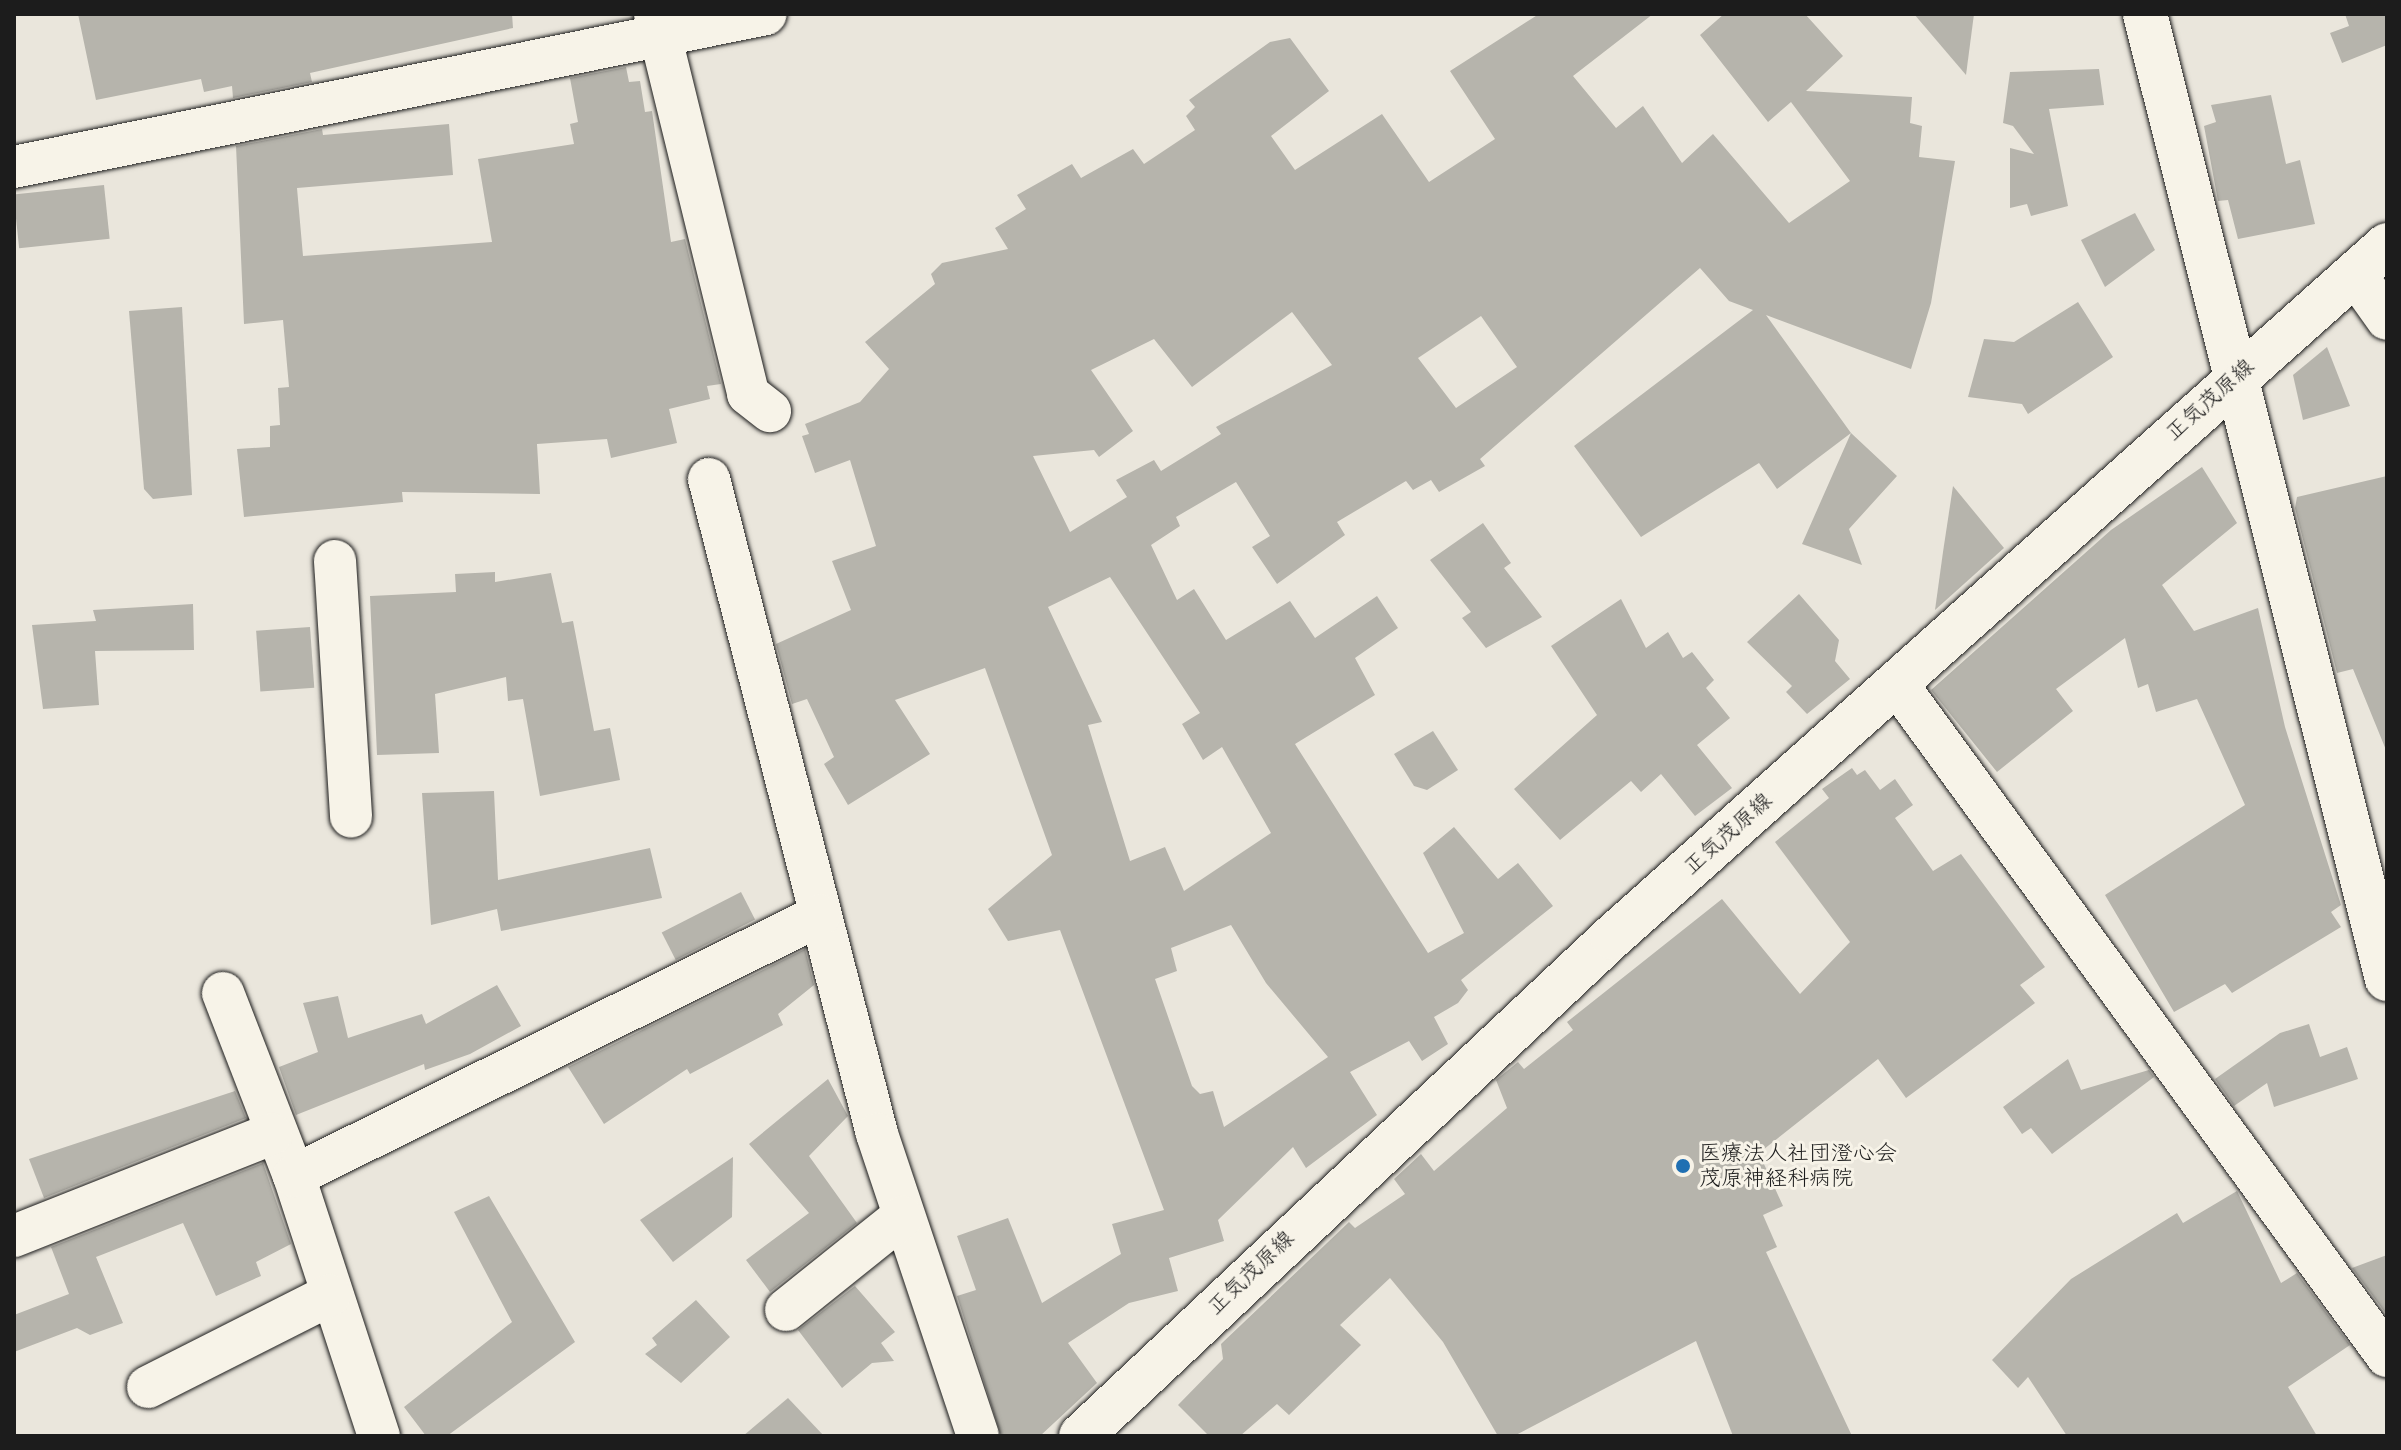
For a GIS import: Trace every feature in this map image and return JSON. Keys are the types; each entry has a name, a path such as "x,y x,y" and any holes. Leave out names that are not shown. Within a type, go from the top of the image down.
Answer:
{"main road":[{"path":"2145,14 2233,378 2387,979"},
{"name":"正気茂原線","path":"1081,1436 1589,958 1897,684 2233,378 2387,245"}],"street":[{"path":"14,167 658,25 766,14"},
{"path":"658,25 748,394 770,411"},
{"path":"2355,274 2387,319"},
{"path":"709,479 820,915 902,1217 978,1436"},
{"path":"335,561 351,816"},
{"path":"1897,684 2387,1356"},
{"path":"294,1176 820,915"},
{"path":"223,993 272,1134 294,1176 330,1295 379,1436"},
{"path":"14,1236 272,1134"},
{"path":"786,1310 902,1217"},
{"path":"148,1387 330,1295"}],"building":[{"path":"78,14 512,14 513,28 310,73 312,82 233,98 232,86 204,92 201,79 96,100"},
{"path":"1539,14 1653,14 1573,76 1616,128 1643,106 1682,163 1713,134 1789,223 1850,181 1791,102 1768,122 1700,35 1724,14 1805,14 1843,56 1806,91 1912,97 1910,123 1922,126 1919,157 1955,161 1931,303 1911,369 1766,315 1851,433 1777,489 1759,463 1641,537 1574,446 1753,310 1729,301 1700,268 1480,459 1485,466 1439,492 1431,480 1413,490 1406,481 1337,522 1345,535 1277,584 1252,547 1270,536 1236,482 1176,517 1180,526 1151,545 1177,600 1194,589 1226,640 1290,601 1315,638 1377,596 1398,628 1355,658 1375,695 1295,744 1428,953 1464,933 1423,853 1454,827 1498,879 1518,863 1553,906 1461,980 1468,990 1458,1003 1434,1017 1448,1044 1422,1061 1409,1041 1350,1072 1377,1115 1306,1168 1293,1147 1218,1220 1224,1241 1169,1258 1178,1291 1129,1303 1068,1343 1097,1383 1040,1436 1001,1436 957,1296 976,1290 957,1236 1008,1218 1042,1303 1121,1254 1112,1224 1164,1210 1060,930 1008,941 988,909 1052,855 985,668 895,700 930,754 848,805 824,764 834,757 807,699 792,704 776,644 851,610 832,561 876,546 850,460 815,473 802,436 809,434 805,424 860,402 889,369 865,342 935,284 931,274 942,263 1008,249 995,228 1026,209 1017,195 1072,164 1081,178 1133,149 1144,164 1195,130 1186,116 1195,107 1189,100 1270,42 1290,38 1329,91 1271,136 1295,170 1382,114 1429,182 1495,139 1450,71","holes":["1292,312 1332,365 1216,427 1221,434 1161,471 1154,460 1116,480 1127,497 1070,532 1033,456 1094,450 1099,457 1133,431 1091,370 1154,339 1192,387","1481,316 1517,367 1456,408 1418,358","1110,577 1200,713 1182,724 1203,760 1222,747 1271,833 1184,891 1165,847 1130,861 1088,725 1102,722 1048,607","1231,925 1266,983 1328,1057 1224,1127 1213,1091 1200,1094 1192,1086 1155,979 1177,971 1171,948"]},
{"path":"1914,14 1974,14 1966,75"},
{"path":"2345,14 2387,14 2387,45 2342,63 2330,33 2349,26"},
{"path":"626,67 629,82 640,81 645,112 652,111 671,242 685,239 721,384 707,386 710,399 669,409 677,443 611,458 607,439 537,444 540,494 402,492 403,502 244,517 237,449 270,447 270,426 280,425 278,388 289,387 283,320 244,324 236,146 322,129 323,135 449,124 453,175 297,188 303,256 492,242 478,159 574,144 570,124 578,122 570,78"},
{"path":"2099,69 2104,105 2049,109 2068,206 2031,216 2027,204 2010,208 2010,148 2034,154 2013,126 2003,123 2010,72"},
{"path":"2271,95 2286,164 2300,160 2315,224 2238,239 2228,200 2218,201 2204,126 2216,122 2211,105"},
{"path":"104,185 110,239 19,248 14,194"},
{"path":"2135,213 2155,250 2105,287 2081,240"},
{"path":"2078,302 2113,357 2028,414 2022,404 1968,397 1984,339 2014,342"},
{"path":"182,307 192,495 153,499 144,489 129,311"},
{"path":"2327,347 2350,406 2303,420 2293,375"},
{"path":"1851,433 1897,476 1849,529 1862,565 1802,544"},
{"path":"2202,467 2237,523 2162,585 2194,631 2258,608 2285,727 2341,905 2331,912 2341,927 2232,993 2225,984 2174,1012 2105,895 2245,805 2197,699 2156,712 2148,684 2138,688 2125,638 2056,689 2073,711 1997,772 1931,690 2111,530"},
{"path":"2387,476 2386,750 2353,669 2337,673 2295,508 2297,497"},
{"path":"1953,486 2004,548 1935,610 1943,552"},
{"path":"1483,523 1511,563 1504,568 1542,617 1486,648 1462,618 1471,612 1430,560"},
{"path":"495,572 495,582 551,573 562,623 573,621 594,731 610,728 620,780 540,796 523,699 508,701 506,677 435,694 439,753 377,755 370,596 456,592 455,574"},
{"path":"1799,594 1839,640 1835,661 1850,679 1807,714 1786,692 1792,686 1747,642"},
{"path":"1621,599 1646,648 1668,632 1683,658 1692,652 1714,680 1706,688 1730,718 1697,745 1732,788 1695,816 1661,774 1641,792 1631,781 1560,840 1514,789 1597,715 1551,646"},
{"path":"193,604 194,650 95,651 99,705 43,709 32,625 96,621 93,610"},
{"path":"310,627 314,688 260,692 256,631"},
{"path":"1433,731 1458,770 1427,790 1414,786 1394,754"},
{"path":"1852,768 1857,775 1865,770 1880,790 1895,779 1913,805 1895,818 1933,871 1961,854 2045,967 2020,985 2035,1003 1906,1098 1878,1059 1759,1153 1783,1206 1763,1215 1777,1247 1766,1252 1852,1436 1733,1436 1696,1341 1514,1436 1498,1436 1443,1342 1390,1278 1340,1325 1361,1345 1289,1415 1277,1404 1240,1436 1209,1436 1178,1405 1223,1359 1221,1344 1349,1222 1355,1228 1405,1194 1394,1179 1421,1154 1434,1171 1507,1108 1496,1080 1518,1062 1524,1069 1573,1030 1567,1022 1722,899 1800,994 1850,942 1775,842 1829,798 1822,789"},
{"path":"494,791 498,880 650,848 662,898 501,931 497,909 431,925 422,793"},
{"path":"741,892 755,920 676,960 662,932"},
{"path":"805,949 814,985 778,1014 783,1025 690,1074 687,1069 604,1124 568,1067"},
{"path":"497,985 521,1026 470,1054 425,1070 424,1064 296,1115 279,1067 318,1052 303,1003 338,996 348,1038 422,1014 426,1024"},
{"path":"2309,1024 2320,1057 2347,1047 2358,1079 2274,1107 2267,1083 2234,1106 2215,1079 2280,1033"},
{"path":"2068,1059 2081,1090 2149,1070 2154,1077 2052,1154 2031,1128 2022,1134 2003,1107"},
{"path":"828,1079 848,1116 809,1156 857,1223 770,1292 746,1260 809,1213 749,1144"},
{"path":"235,1091 246,1118 44,1198 29,1159"},
{"path":"733,1157 732,1217 673,1262 640,1220"},
{"path":"263,1163 291,1244 256,1262 261,1276 216,1296 183,1223 96,1257 123,1323 90,1335 77,1328 14,1352 14,1315 69,1294 51,1247"},
{"path":"2237,1191 2281,1283 2297,1273 2350,1345 2288,1387 2317,1436 2067,1436 2028,1377 2018,1388 1992,1360 2071,1279 2177,1213 2183,1223"},
{"path":"489,1196 575,1342 447,1436 426,1436 404,1407 512,1322 454,1212"},
{"path":"2387,1255 2387,1315 2352,1268"},
{"path":"855,1286 895,1332 881,1343 894,1361 872,1363 842,1388 798,1330"},
{"path":"696,1300 730,1337 681,1383 645,1354 657,1345 652,1338"},
{"path":"788,1398 824,1436 743,1436"}],"place":[{"name":"医療法人社団澄心会 茂原神経科病院","path":"1683,1166"}]}
